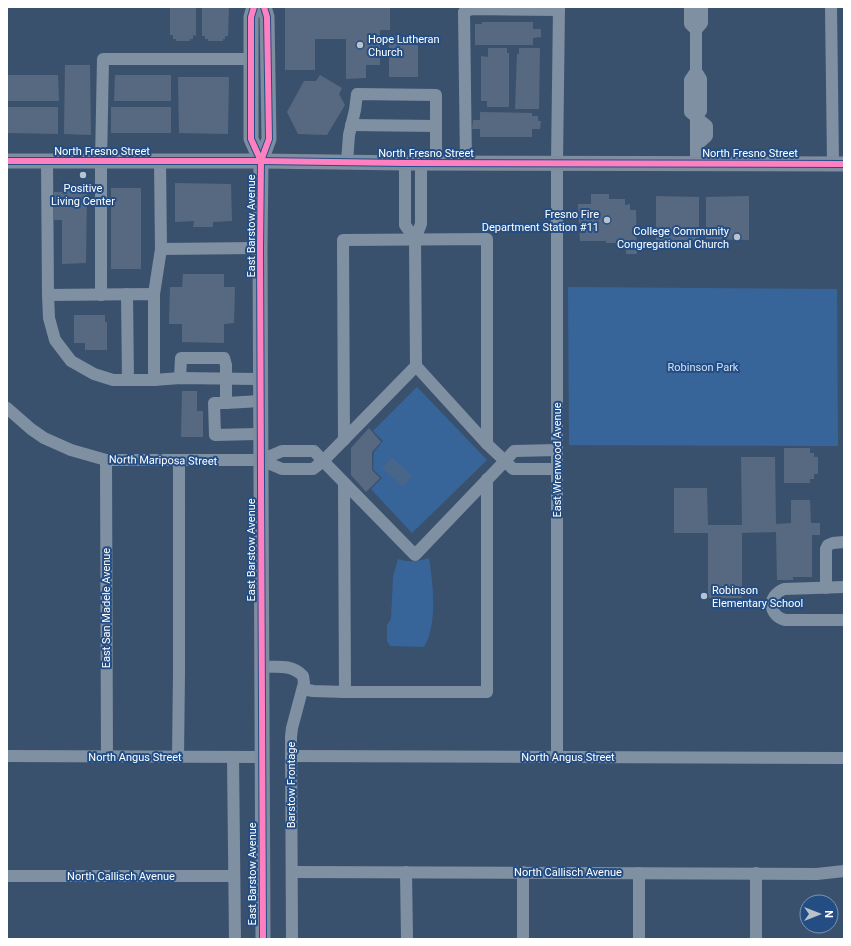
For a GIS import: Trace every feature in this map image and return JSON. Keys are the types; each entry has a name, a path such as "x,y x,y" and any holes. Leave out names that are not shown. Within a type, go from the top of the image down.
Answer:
{"main road":[{"name":"East Barstow Avenue","path":"254,7 251,17 251,140 261,161"},
{"name":"East Barstow Avenue","path":"263,939 260,248 261,161 269,139 267,17 264,7"},
{"name":"North Fresno Street","path":"7,161 839,163"}],"street":[{"path":"690,7 690,24 696,30"},
{"path":"696,163 696,117 701,111 701,79 696,71 696,30 702,23 702,7"},
{"path":"831,7 839,163"},
{"path":"466,163 464,12 472,9 559,8"},
{"name":"East Wrenwood Avenue","path":"557,757 557,163 559,8"},
{"path":"101,295 103,59 251,59"},
{"path":"347,162 349,134 357,94 436,95 436,126 428,163 421,224 415,239 416,366 487,444 513,469 557,469"},
{"path":"352,124 436,126"},
{"path":"47,161 49,318 55,340 72,361 94,374 113,380 261,378"},
{"path":"154,380 154,294 161,249 160,161"},
{"path":"405,163 405,225 415,239"},
{"path":"344,440 343,240 487,239 487,444"},
{"path":"161,249 260,248"},
{"path":"127,294 128,380"},
{"path":"48,295 154,294"},
{"path":"180,378 181,358 224,358 227,378 226,403"},
{"path":"261,460 282,469 313,469 344,440 416,366"},
{"path":"261,401 214,403 215,435 261,434"},
{"name":"North Mariposa Street","path":"7,408 44,438 71,450 106,460 261,460"},
{"path":"261,460 282,451 314,451 344,484 415,555 514,451 557,450"},
{"name":"East San Madele Avenue","path":"106,460 107,757"},
{"path":"178,460 178,757"},
{"path":"262,667 285,666 293,668 302,676 303,690 345,692 487,692 487,479"},
{"path":"344,484 345,692"},
{"path":"826,588 826,550 828,545 832,543 844,542"},
{"path":"844,587 784,589 778,591 773,597 771,605 773,612 778,618 785,620 844,620"},
{"name":"Barstow Frontage","path":"292,939 292,728 303,690"},
{"name":"North Angus Street","path":"7,756 262,757"},
{"path":"233,756 235,939"},
{"name":"North Angus Street","path":"291,756 844,758"},
{"name":"North Callisch Avenue","path":"292,872 818,874 844,871"},
{"path":"406,872 407,939"},
{"path":"523,872 523,939"},
{"path":"639,873 639,939"},
{"path":"756,873 756,939"},
{"name":"North Callisch Avenue","path":"7,876 234,876"}],"green space":[{"name":"Robinson Park","path":"568,287 837,289 838,446 569,445"},
{"path":"417,387 487,460 412,533 371,489 382,478 373,469 374,452 383,441 373,431"},
{"path":"429,558 433,592 433,615 431,627 424,647 390,646 387,641 387,625 391,619 393,577 398,559 414,561"}],"shaded area":[{"path":"392,457 412,476 403,487 382,468"}],"building":[{"path":"170,7 196,7 196,36 193,35 193,39 190,39 190,41 176,41 176,39 173,39 173,35 170,35"},
{"path":"202,7 229,7 228,36 225,36 223,41 208,41 208,39 205,39 205,36 202,36"},
{"path":"285,7 390,7 390,30 380,30 380,65 366,65 366,78 346,79 346,39 315,39 315,70 285,70"},
{"path":"482,22 533,22 533,29 541,29 541,37 533,38 533,45 475,45 475,24 482,24"},
{"path":"389,36 418,36 418,77 389,77"},
{"path":"488,48 507,48 507,53 509,53 509,107 487,107 487,101 481,101 481,56 488,57"},
{"path":"519,48 540,48 539,109 515,109 517,54 519,54"},
{"path":"65,65 90,65 91,135 64,134"},
{"path":"7,75 58,75 59,101 7,101"},
{"path":"115,75 171,75 171,101 114,101"},
{"path":"320,75 342,88 339,94 345,105 327,135 298,134 287,112 304,81 316,81"},
{"path":"178,77 229,77 228,134 179,133"},
{"path":"7,107 58,107 58,134 7,133"},
{"path":"111,107 171,107 171,133 111,133"},
{"path":"480,112 532,113 532,116 538,116 538,121 541,121 540,129 532,129 532,137 480,137 480,129 472,129 473,120 480,120"},
{"path":"175,183 231,184 232,221 213,222 213,227 193,227 194,221 175,222"},
{"path":"63,186 87,186 86,263 62,264 62,220 54,220 54,192 62,192"},
{"path":"111,188 141,188 141,269 111,269"},
{"path":"591,194 609,194 609,199 625,199 625,205 630,204 630,210 636,210 637,254 626,254 626,243 580,241 578,204 591,204"},
{"path":"656,196 699,197 699,240 656,240"},
{"path":"749,196 749,240 706,239 706,197"},
{"path":"183,274 224,274 224,287 235,287 234,323 224,324 224,343 182,342 182,324 169,324 170,287 182,287"},
{"path":"74,315 105,315 105,322 107,322 107,350 85,350 85,343 74,343"},
{"path":"182,391 197,391 197,411 203,411 203,437 181,437"},
{"path":"369,428 381,442 372,452 372,470 380,478 366,492 351,475 351,448"},
{"path":"784,448 810,448 810,453 814,453 814,457 818,457 818,474 814,474 814,479 810,479 810,483 784,483"},
{"path":"741,457 775,457 776,524 791,523 791,500 810,500 811,523 820,523 820,535 812,535 812,577 793,577 793,580 777,580 776,532 742,533 742,598 708,598 708,533 674,533 674,488 707,488 708,525 742,525"}],"cycle path":[{"path":"254,7 251,17 251,139 261,161"},
{"path":"263,939 260,248 261,161 269,139 267,17 264,7"},
{"path":"7,161 844,164"}],"place":[{"name":"Hope Lutheran Church","path":"360,45"},
{"name":"Positive Living Center","path":"83,175"},
{"name":"Fresno Fire Department Station #11","path":"607,220"},
{"name":"College Community Congregational Church","path":"737,237"},
{"name":"Robinson Elementary School","path":"704,596"}]}
